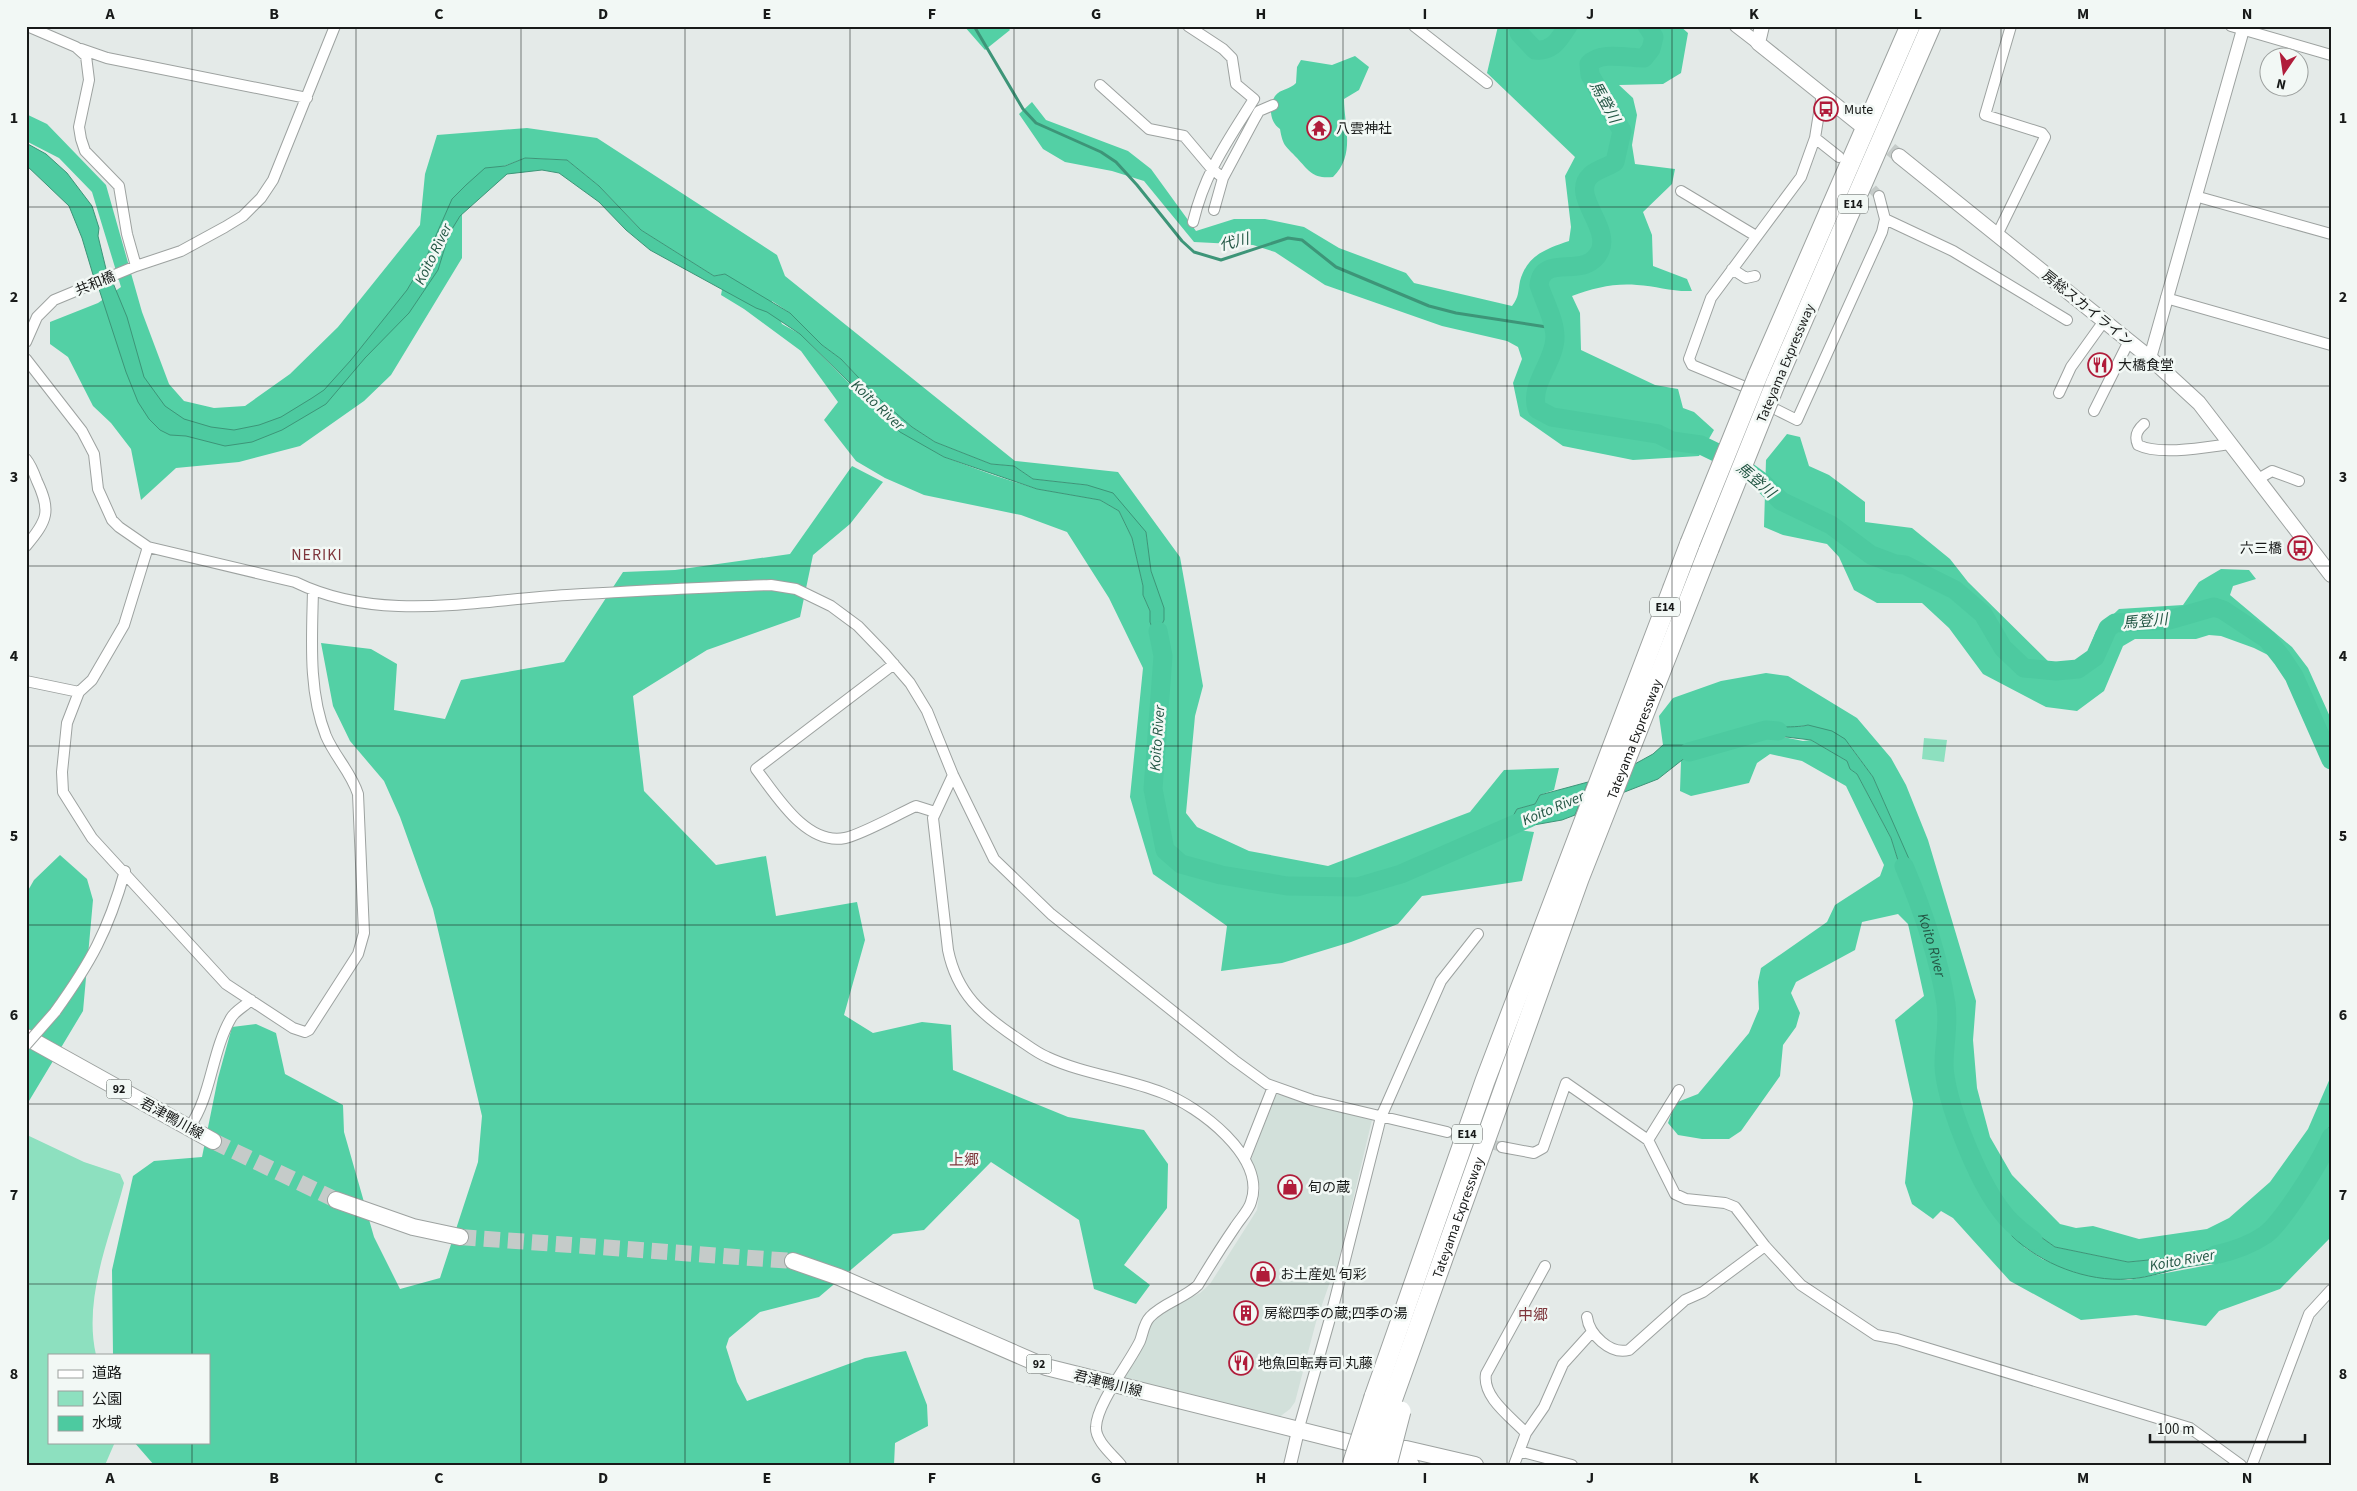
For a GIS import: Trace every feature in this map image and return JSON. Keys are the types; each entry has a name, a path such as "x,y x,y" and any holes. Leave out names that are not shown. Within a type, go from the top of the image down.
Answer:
{"highway":[{"name":"Tateyama Expressway","path":"1352,1465 1390,1401 1441,1263 1640,672 1751,380 1910,26"},
{"name":"Tateyama Expressway","path":"1390,1401 1485,1081 1571,876 1660,676 1776,382 1931,26"},
{"path":"1379,1460 1390,1401"}],"main road":[{"path":"1762,26 1758,43 1858,123"},
{"name":"房総スカイライン","path":"1899,156 2150,358 2199,403 2331,575"},
{"name":"君津鴨川線","path":"26,1037 213,1141"},
{"path":"336,1200 413,1226 460,1238"},
{"name":"君津鴨川線","path":"793,1261 839,1276 1046,1367 1298,1431 1379,1460 1411,1465"},
{"name":"君津鴨川線","path":"1379,1460 1406,1448 1475,1465"}],"street":[{"path":"27,26 107,58 307,98"},
{"name":"共和橋","path":"26,342 37,317 59,298 134,267 181,251 243,216 261,198 273,180 335,26"},
{"path":"1188,26 1223,49 1232,58 1236,84 1254,99 1211,168 1202,188 1193,222"},
{"path":"1414,26 1487,83"},
{"path":"1736,26 1758,43"},
{"path":"1997,235 2044,137 2042,133 1985,115 2011,26"},
{"path":"2150,358 2239,27 2331,55"},
{"path":"76,47 86,56 89,80 79,127 81,139 85,151 118,186 134,267"},
{"path":"1100,85 1149,129 1184,136 1211,168 1223,178"},
{"path":"1751,380 1692,365 1689,359 1711,298 1801,177 1815,138 1822,94"},
{"path":"1214,210 1223,178 1259,111 1273,105"},
{"path":"1815,138 1839,157"},
{"path":"1681,191 1756,236"},
{"path":"1777,410 1797,420 1882,232 1885,219 1880,196"},
{"path":"2195,196 2331,234"},
{"path":"1885,219 1953,251 2067,320"},
{"path":"1732,269 1746,278 1755,276"},
{"path":"2166,298 2331,345"},
{"path":"2059,393 2071,367 2104,322"},
{"path":"2094,411 2129,341"},
{"path":"26,360 82,431 94,454 98,489 112,520 148,547 295,582 342,599 412,607 451,607 567,595 771,584 796,589 831,606 858,626 910,683 927,711 953,775 994,858 1022,888 1234,1060 1273,1086 1312,1100 1447,1132"},
{"path":"2144,424 2139,429 2136,438 2138,445 2143,448 2170,450 2230,444"},
{"path":"26,459 46,502 46,515 37,533 26,546"},
{"path":"2258,479 2272,472 2299,481"},
{"path":"148,547 124,625 92,680 79,692 67,723 62,772 63,792 92,838 226,984 293,1028 305,1032 309,1030 358,954 364,933 358,794 354,780 327,738 317,709 313,648 313,590"},
{"path":"894,664 756,769 796,820 828,838 846,838 916,806 935,812"},
{"path":"26,681 79,692"},
{"path":"953,775 932,818 948,950 952,970 959,986 972,1002 994,1023 1046,1057 1164,1093 1209,1121 1231,1139 1245,1158 1252,1176 1252,1201 1198,1285 1192,1291 1152,1315 1147,1321 1140,1340 1099,1412 1096,1428 1099,1438 1121,1465"},
{"path":"26,1045 76,986 97,950 113,912 124,872"},
{"path":"1290,1465 1331,1315 1381,1116 1441,981 1478,934"},
{"path":"189,1128 203,1102 219,1047 231,1017 251,1000"},
{"path":"1502,1147 1534,1153 1543,1148 1566,1083 1648,1140 1675,1194 1686,1199 1725,1203 1735,1207 1765,1246 1801,1285 1876,1335 1897,1339 2190,1428 2241,1465"},
{"path":"1245,1158 1273,1086"},
{"path":"1648,1140 1679,1090"},
{"path":"1587,1317 1592,1333 1612,1348 1622,1352 1628,1350 1685,1300 1703,1292 1765,1246"},
{"path":"1526,1433 1488,1393 1484,1384 1486,1374 1545,1266"},
{"path":"2252,1465 2309,1314 2331,1290"},
{"path":"1514,1465 1526,1433 1544,1407 1563,1364 1592,1333"},
{"path":"1518,1451 1572,1465"}],"shaded area":[{"path":"964,26 1007,26 1010,30 985,50"},
{"path":"1498,26 1680,26 1688,33 1681,73 1663,84 1619,85 1633,98 1637,115 1632,145 1635,164 1675,169 1672,184 1643,212 1652,235 1653,266 1687,279 1692,291 1612,285 1572,296 1580,313 1581,350 1655,385 1678,389 1683,408 1694,412 1714,430 1699,456 1633,460 1563,446 1520,416 1513,383 1522,359 1518,347 1507,341 1442,326 1325,285 1275,252 1253,245 1194,242 1144,181 1112,171 1065,162 1043,149 1019,114 1032,102 1046,120 1128,151 1151,169 1196,231 1234,219 1265,219 1304,227 1339,248 1406,273 1414,283 1512,306 1517,297 1520,281 1527,265 1545,250 1569,241 1571,227 1565,176 1575,157 1487,73"},
{"path":"1355,56 1369,67 1359,90 1344,99 1347,150 1340,168 1333,177 1321,177 1305,167 1284,143 1280,129 1272,119 1271,105 1277,94 1296,83 1297,67 1301,60 1332,65"},
{"path":"26,114 47,124 106,185 142,312 169,384 184,401 214,408 245,406 290,374 338,327 420,225 425,174 437,135 527,128 597,138 777,255 785,276 1015,461 1118,472 1180,557 1203,686 1195,716 1186,813 1197,827 1249,851 1328,866 1470,812 1504,770 1559,768 1554,790 1540,795 1535,804 1517,809 1512,819 1511,829 1534,832 1522,881 1422,896 1398,924 1351,942 1282,963 1221,971 1227,926 1153,874 1130,797 1143,668 1109,598 1067,532 1021,515 924,495 885,478 856,461 824,420 838,402 801,351 744,309 721,295 725,274 714,276 641,230 599,186 567,160 525,158 496,169 462,195 462,258 391,375 364,401 300,446 239,462 176,468 141,500 131,449 111,423 93,406 68,357 50,344 50,322 98,303 121,287 92,192 59,158 26,141","holes":["772,301 790,313 822,345 841,359 875,395 912,427 935,442 991,464 1014,466 1033,479 1087,485 1146,532 1151,571 1162,607 1163,614 1160,628 1153,627 1150,622 1150,611 1143,595 1143,586 1132,538 1119,511 1100,500 1037,489 993,475 944,457 924,445 868,402 800,334 782,324"]},
{"path":"1787,434 1800,437 1809,466 1829,475 1865,502 1865,522 1912,528 1950,559 1968,582 2059,672 2084,662 2096,631 2119,609 2183,605 2199,582 2221,569 2249,570 2256,579 2233,586 2230,595 2292,647 2308,668 2331,719 2331,746 2315,707 2290,666 2254,648 2221,636 2209,635 2196,639 2135,639 2123,646 2104,691 2077,711 2046,707 1983,674 1949,628 1922,603 1877,603 1854,590 1839,557 1827,544 1783,535 1764,527 1766,460"},
{"path":"852,466 883,482 850,524 813,555 800,617 707,650 633,696 644,791 716,865 766,856 776,916 857,902 865,940 844,1015 873,1033 922,1022 951,1025 953,1070 1068,1117 1144,1130 1168,1164 1167,1208 1124,1265 1150,1285 1136,1304 1094,1289 1079,1220 991,1162 924,1230 893,1234 819,1297 760,1312 729,1338 726,1347 737,1382 747,1401 865,1358 906,1351 927,1405 928,1426 895,1443 894,1465 154,1465 136,1444 210,1444 210,1354 113,1354 112,1270 133,1176 154,1161 202,1157 218,1078 232,1027 256,1024 276,1033 285,1074 343,1105 344,1132 374,1237 400,1289 440,1278 478,1162 482,1116 433,909 400,817 384,781 350,741 333,706 321,643 371,649 397,664 394,710 445,719 461,680 564,662 623,572 675,570 790,554"},
{"path":"1766,673 1788,676 1857,718 1891,758 1906,785 1928,840 1976,1001 1973,1040 1977,1088 1990,1137 2012,1175 2060,1224 2076,1228 2093,1226 2139,1239 2207,1229 2229,1218 2270,1182 2308,1129 2331,1076 2331,1122 2323,1149 2326,1150 2331,1142 2331,1237 2280,1289 2219,1311 2206,1326 2136,1315 2081,1320 2010,1281 1953,1218 1941,1211 1933,1219 1912,1204 1905,1183 1913,1103 1895,1020 1924,996 1908,924 1898,914 1862,922 1855,950 1796,982 1791,993 1800,1013 1796,1027 1783,1045 1780,1076 1741,1131 1729,1139 1702,1139 1678,1135 1668,1123 1675,1103 1698,1094 1749,1033 1759,1009 1758,982 1761,968 1827,922 1835,905 1880,876 1884,865 1846,786 1802,761 1770,754 1757,763 1749,783 1691,796 1680,791 1681,761 1691,753 1713,745 1695,742 1684,745 1663,745 1659,716 1673,698 1721,681","holes":["1808,725 1849,744 1873,777 1919,884 1914,889 1901,870 1891,838 1857,774 1850,769 1847,761 1811,740 1803,741 1778,736 1770,738 1755,737 1753,734","2031,1230 2055,1247 2128,1262 2190,1256 2223,1247 2238,1248 2232,1257 2220,1263 2128,1280 2077,1273 2042,1259 2024,1247"]},
{"path":"60,855 87,879 93,900 83,1011 26,1106 26,894 34,880"},
{"path":"1275,1094 1372,1120 1335,1275 1332,1276 1316,1322 1295,1402 1290,1409 1278,1418 1123,1382 1150,1324 1163,1311 1200,1293 1210,1284 1257,1210 1260,1187 1251,1160"}],"green space":[{"path":"1924,738 1947,740 1944,762 1922,759"},
{"path":"27,1135 84,1162 120,1174 124,1183 95,1290 93,1333 96,1354 48,1354 48,1444 114,1444 105,1465 26,1465"}],"water":[{"path":"26,143 46,154 67,173 92,206 99,228 98,236 107,273 94,278 82,238 69,206 26,165"},
{"path":"525,158 567,160 599,186 641,230 714,276 725,274 790,313 822,345 841,359 875,395 912,427 935,442 991,464 1014,466 1033,479 1087,485 1113,493 1146,532 1151,571 1164,608 1164,620 1160,628 1163,656 1150,622 1150,611 1143,595 1143,586 1132,538 1119,511 1100,500 1037,489 944,457 900,432 800,334 767,312 756,308 650,250 626,230 599,202 559,173 542,170 507,174 460,216 449,234 438,270 409,313 365,358 326,404 282,430 252,442 225,446 186,436 170,435 160,430 149,419 138,402 126,372 99,289 113,283 127,317 144,377 165,406 184,419 211,427 234,430 259,425 281,417 324,390 351,360 407,290 426,258 452,199 485,168 505,166"},
{"path":"1808,725 1832,731 1845,739 1873,777 1920,884 1914,889 1901,870 1891,838 1857,774 1850,769 1847,761 1811,740 1778,736 1770,738 1755,737 1753,734 1764,729"},
{"path":"1695,742 1714,745 1691,753 1658,779 1622,793 1633,765 1653,754 1663,745 1684,745"},
{"path":"1588,782 1575,815 1562,820 1511,829 1507,827 1517,809 1535,804 1540,795"},
{"path":"2331,1122 2331,1142 2326,1150 2322,1150"},
{"path":"2013,1225 2031,1230 2055,1247 2128,1262 2190,1256 2215,1247 2238,1247 2239,1252 2217,1262 2184,1267 2144,1277 2112,1279 2081,1274 2051,1263 2012,1236"}],"waterway":[{"name":"代川","path":"974,26 1023,109 1036,123 1101,152 1116,162 1182,241 1194,252 1221,260 1288,238 1302,240 1336,267 1429,306 1456,313 1553,328"},
{"name":"馬登川","path":"1518,26 1519,33 1535,50 1551,47 1562,36 1568,26"},
{"name":"馬登川","path":"1647,26 1654,37 1651,49 1644,58 1607,56 1594,60 1589,64 1590,75 1622,131 1615,162 1591,175 1586,183 1587,201 1600,231 1602,241 1600,251 1593,260 1585,264 1548,270 1542,275 1539,285 1551,317 1555,337 1551,355 1536,391 1537,409 1552,417 1658,434 1672,441 1701,445 1730,459 1762,482 1781,501 1831,525 1871,555 1895,564 1905,565 1955,590 1983,614 2003,648 2024,668 2056,671 2078,669 2095,657 2108,628 2115,623 2169,620 2214,607 2223,610 2267,639 2282,658 2294,676 2331,760"},
{"name":"Koito River","path":"1158,631 1163,656 1153,789 1165,850 1181,864 1221,875 1287,886 1357,887 1401,874 1529,818"},
{"name":"Koito River","path":"1689,752 1766,730 1778,731"},
{"name":"Koito River","path":"1904,866 1929,934 1943,987 1947,1019 1944,1065 1950,1099 1956,1119 1991,1196 2003,1214 2019,1230 2033,1240"},
{"name":"Koito River","path":"2215,1255 2247,1245 2259,1239 2273,1228 2301,1189 2331,1137"}],"tunnel":[{"path":"1858,123 1899,156"},
{"path":"1862,178 1879,196"},
{"path":"1665,581 1698,603"},
{"path":"1447,1132 1502,1147"},
{"path":"213,1141 336,1200"},
{"path":"460,1237 793,1261"}],"place":[{"name":"Mute","path":"1826,109"},
{"name":"八雲神社","path":"1319,128"},
{"name":"大橋食堂","path":"2100,365"},
{"name":"六三橋","path":"2300,548"},
{"name":"旬の蔵","path":"1290,1187"},
{"name":"お土産処 旬彩","path":"1263,1274"},
{"name":"房総四季の蔵;四季の湯","path":"1246,1313"},
{"name":"地魚回転寿司 丸藤","path":"1241,1363"}],"district":[{"name":"NERIKI","path":"317,554"},
{"name":"上郷","path":"964,1160"},
{"name":"中郷","path":"1533,1315"}]}
